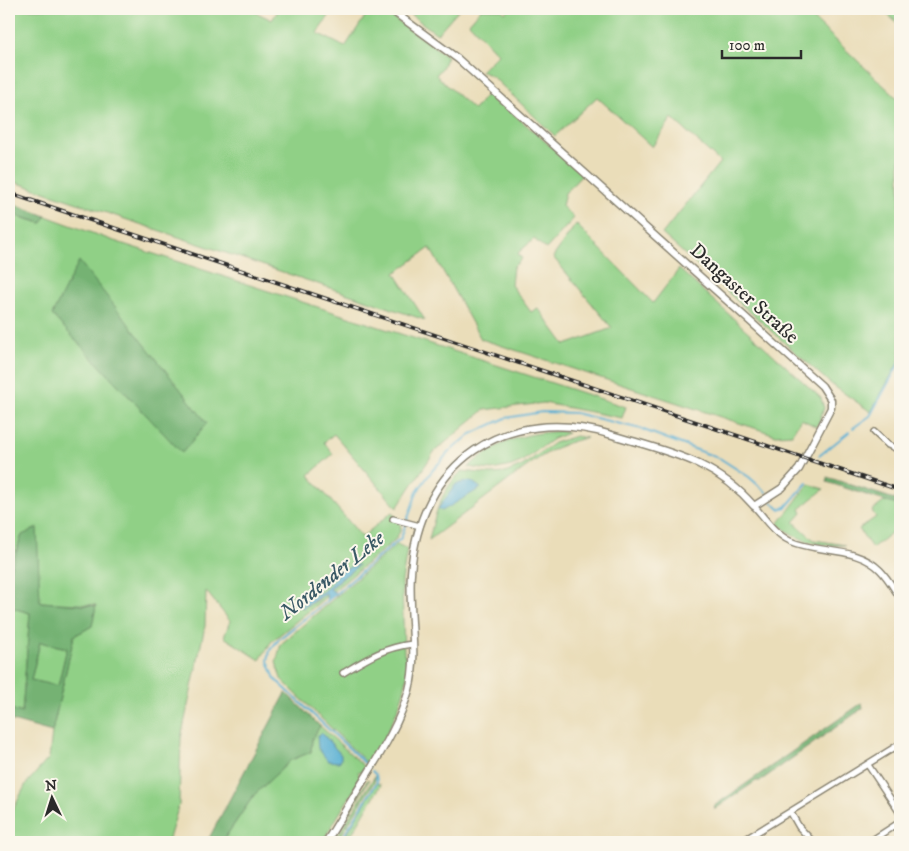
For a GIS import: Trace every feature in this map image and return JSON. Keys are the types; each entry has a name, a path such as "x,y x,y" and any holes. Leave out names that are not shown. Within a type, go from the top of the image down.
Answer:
{"street":[{"name":"Dangaster Straße","path":"390,9 436,42 478,77 822,386 831,400 831,408 799,470 775,493 754,506"},
{"path":"326,842 375,763 393,731 405,703 412,673 410,573 416,537 425,510 451,471 468,455 497,438 512,432 544,426 578,427 686,458 720,475 740,490 774,529 790,541 866,559 879,569 900,598"},
{"path":"874,432 888,445 900,450"},
{"path":"393,519 420,526"},
{"path":"343,673 378,652 394,646 412,644"},
{"path":"741,842 778,818 791,813 900,744"},
{"path":"868,765 900,813"},
{"path":"791,813 799,827 813,842"},
{"path":"869,842 900,822"}],"green space":[{"path":"9,9 249,9 272,20 279,9 334,9 317,33 345,47 370,9 381,9 447,56 442,68 436,75 474,110 488,92 583,174 565,193 562,206 574,218 546,249 534,239 518,253 522,259 513,267 511,285 531,312 538,308 565,345 612,328 553,257 576,224 653,303 679,269 821,398 824,408 817,427 801,419 792,434 776,435 481,339 430,248 395,273 425,320 9,180"},
{"path":"403,9 459,9 437,34"},
{"path":"481,9 501,9 505,13 508,9 803,9 900,101 900,359 871,412 831,384 662,234 720,162 672,118 652,147 597,97 555,136 493,77 481,71 498,54 469,23"},
{"path":"882,9 900,9 900,26"},
{"path":"9,202 46,216 42,223 9,214"},
{"path":"9,214 41,223 46,216 111,240 626,407 622,418 544,403 484,410 434,452 397,508 334,434 324,442 333,454 309,475 362,537 392,512 400,523 401,530 394,541 271,642 260,660 224,637 230,621 206,591 205,626 181,738 179,805 168,842 9,842 9,818 26,784 49,758 52,732 74,636 92,626 96,605 40,602 22,535 9,573","holes":["355,565 358,566 317,600 302,608 309,599 324,591 344,571"]},
{"path":"79,261 207,423 182,453 52,315"},
{"path":"560,431 568,433 553,439 521,462 511,466 492,470 468,467 490,451 511,440 533,434"},
{"path":"576,436 587,438 562,445 539,458 429,540 444,494 462,471 491,474 505,473 522,466 554,443"},
{"path":"827,477 900,501 900,506 827,482"},
{"path":"809,484 824,489 800,509 802,513 794,522 814,540 845,545 826,545 809,542 793,535 778,524"},
{"path":"885,501 900,506 900,526 872,548 859,529 876,517 872,511"},
{"path":"37,528 40,602 96,606 92,626 74,636 52,732 9,720 9,708 22,713 30,613 9,607 9,573 22,535","holes":["40,642 67,648 58,686 31,680"]},
{"path":"397,544 407,549 402,581 404,654 407,663 407,676 400,704 394,718 376,753 369,756 372,760 370,759 368,764 281,679 276,662 281,644"},
{"path":"9,607 30,613 22,713 9,708"},
{"path":"40,642 67,648 58,686 31,680"},
{"path":"286,693 320,726 312,739 311,752 291,760 254,795 222,842 207,842"},
{"path":"862,703 863,708 760,781 756,781 715,809 714,806"},
{"path":"320,726 365,767 362,771 364,773 359,771 358,773 362,777 322,842 222,842 254,795 291,760 311,752 312,739","holes":["322,733 341,755 317,736"]},
{"path":"375,776 374,782 337,842 334,842"},
{"path":"368,779 332,842 330,842"},
{"path":"377,783 381,785 347,842 342,842"}],"water":[{"path":"471,481 481,488 442,511 438,509 456,484"},
{"path":"359,565 330,589 337,594 327,601 326,593 301,607 306,599 322,592 328,587 339,572"},
{"path":"322,733 341,755 339,762 328,761 318,748 317,736"}],"waterway":[{"name":"Nordender Leke","path":"853,428 870,416 900,362"},
{"name":"Nordender Leke","path":"369,767 275,679 268,661 270,650 279,639 401,538 417,492 431,472 450,451 471,434 506,418 542,412 575,413 641,429 721,459 749,477 766,492"},
{"name":"Nordender Leke","path":"819,456 849,432"},
{"name":"Nordender Leke","path":"772,502 779,509 786,507 807,483"},
{"name":"Nordender Leke","path":"340,842 377,782 376,775 372,771"}],"railway":[{"path":"9,193 900,490"}]}
